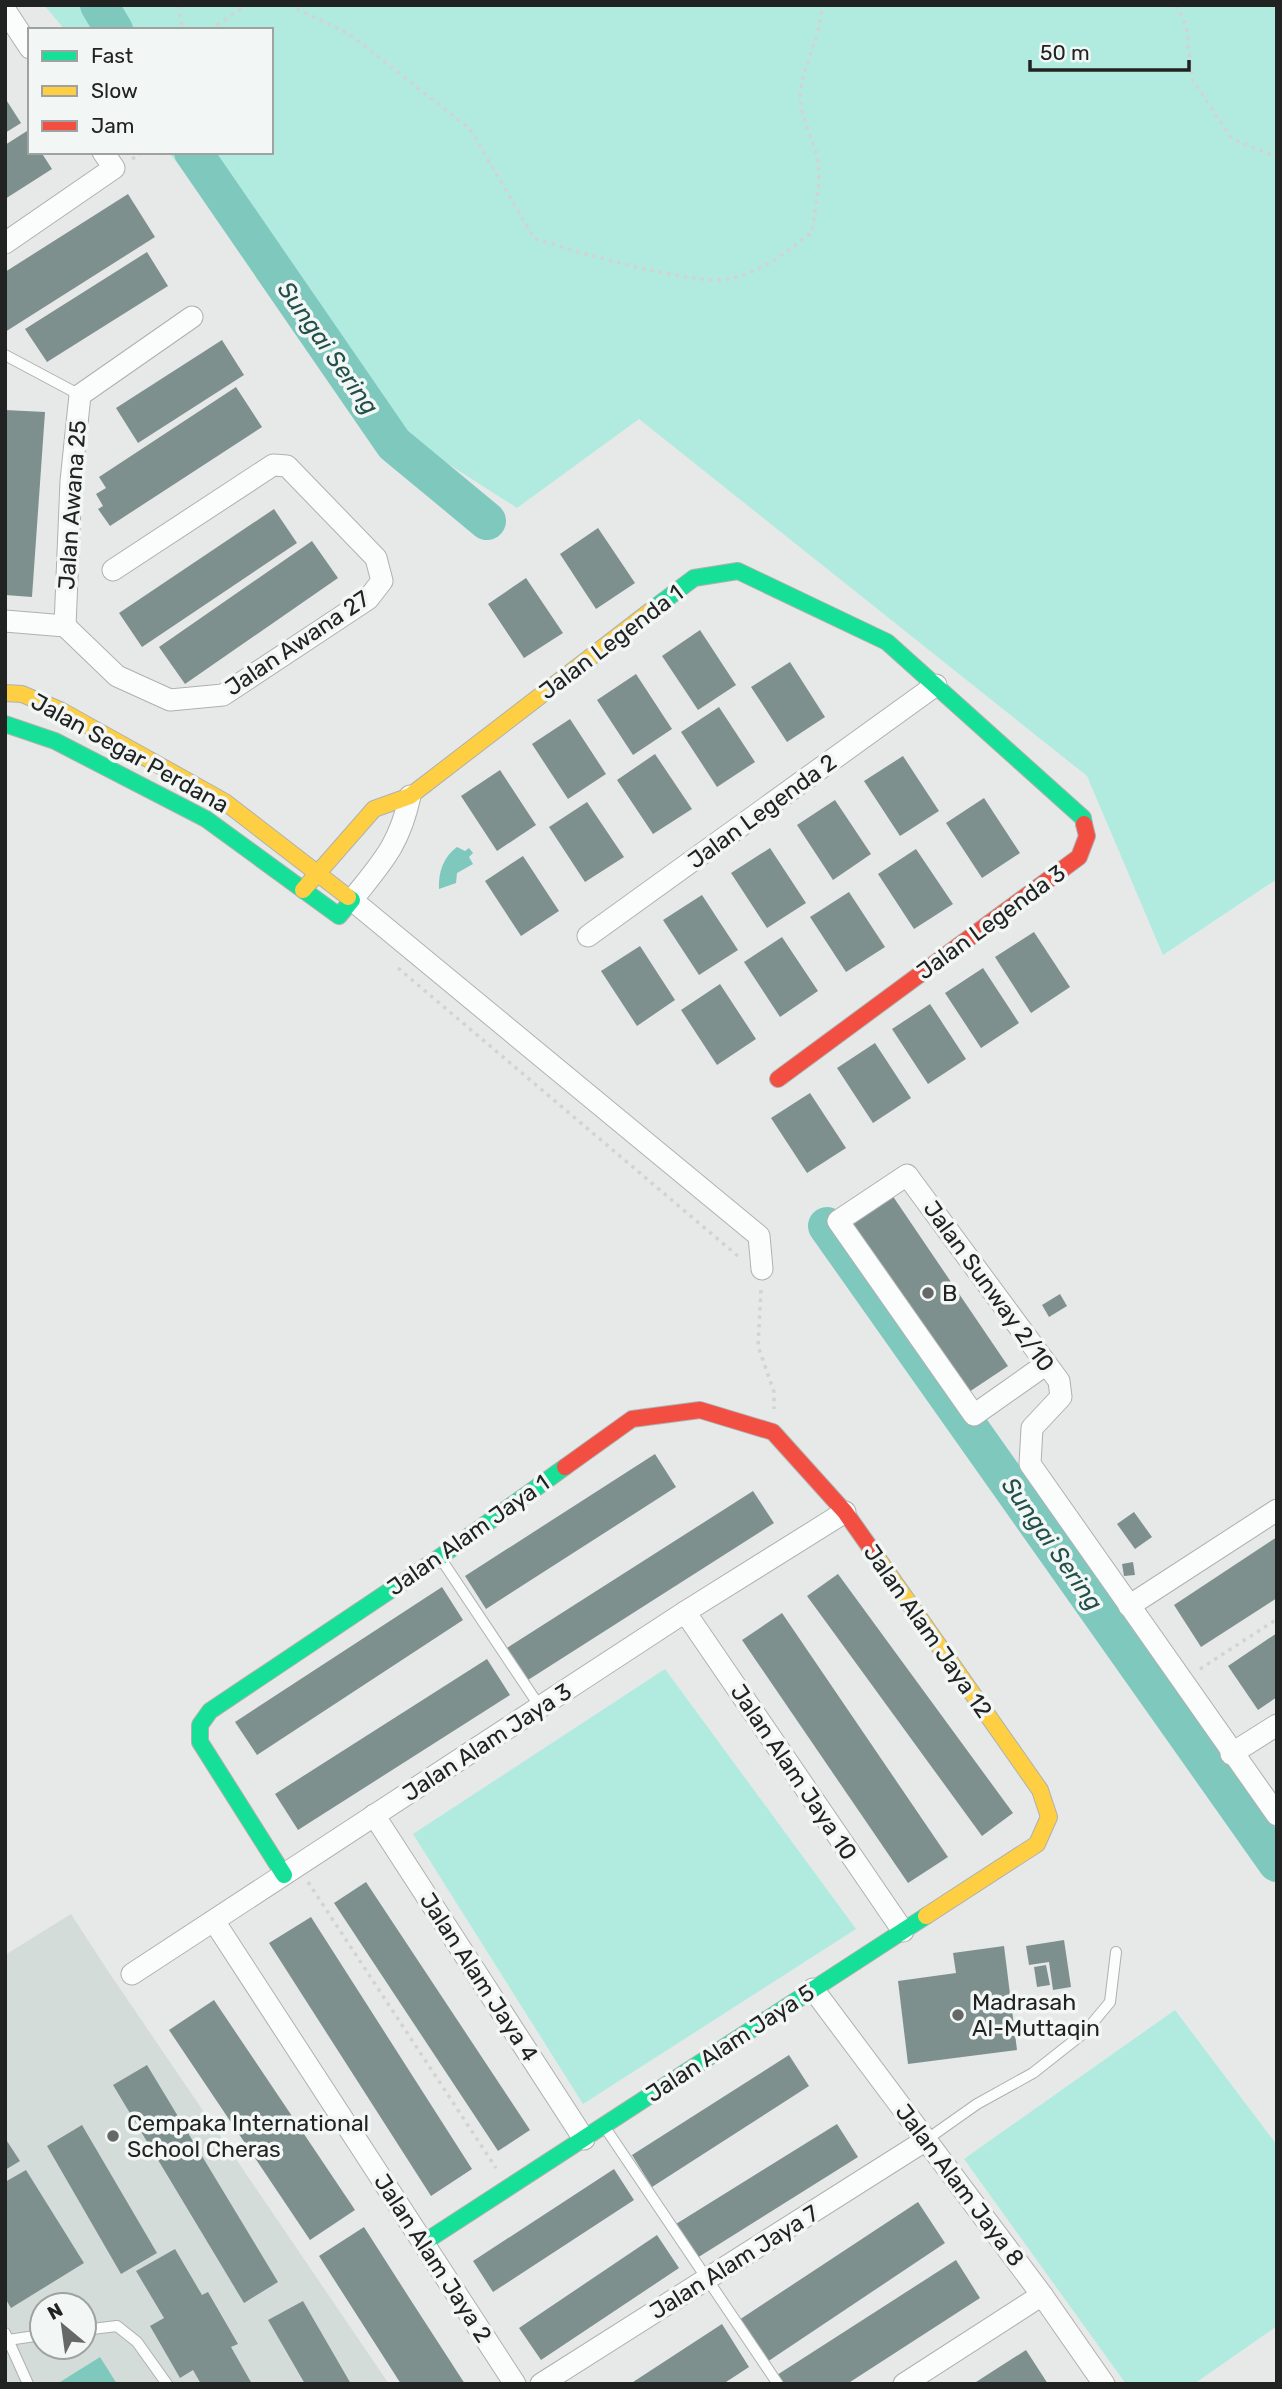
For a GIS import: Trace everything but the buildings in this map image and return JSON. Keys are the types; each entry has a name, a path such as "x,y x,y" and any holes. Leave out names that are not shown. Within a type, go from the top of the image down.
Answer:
{"street":[{"path":"9,25 28,46"},
{"path":"5,243 109,160"},
{"name":"Jalan Awana 25","path":"65,626 71,481 80,395 192,317"},
{"name":"Jalan Awana 27","path":"65,626 117,676 170,700 223,695 368,599 382,581 376,558 287,466 273,466 113,569"},
{"name":"Jalan Legenda 1","path":"303,890 315,873 374,809 410,796 694,579 738,571 887,642 936,685"},
{"path":"5,621 65,626"},
{"name":"Jalan Legenda 2","path":"588,936 936,685"},
{"name":"Jalan Legenda 3","path":"778,1079 1079,857 1087,835 1083,818 936,685"},
{"name":"Jalan Segar Perdana","path":"5,693 22,694 60,710 225,802 315,873 345,908"},
{"name":"Jalan Segar Perdana","path":"5,724 55,741 206,819 303,890 345,908"},
{"path":"410,796 403,830 387,856 345,908 751,1229 759,1236 762,1269"},
{"name":"Jalan Sunway 2/10","path":"1045,1365 974,1415 838,1220 907,1175 1059,1381 1061,1397 1032,1428 1030,1465 1231,1754 1277,1815"},
{"name":"Jalan Alam Jaya 1","path":"290,1871 200,1742 200,1725 210,1711 440,1557 632,1419 700,1410 773,1432"},
{"name":"Jalan Alam Jaya 12","path":"773,1432 845,1512 1040,1790 1049,1817 1037,1844"},
{"path":"1129,1606 1277,1510"},
{"name":"Jalan Alam Jaya 3","path":"132,1974 685,1612 845,1512"},
{"name":"Jalan Alam Jaya 10","path":"685,1612 903,1931"},
{"path":"1231,1754 1277,1725"},
{"name":"Jalan Alam Jaya 4","path":"374,1815 584,2139"},
{"name":"Jalan Alam Jaya 5","path":"423,2243 1037,1844"},
{"name":"Jalan Alam Jaya 2","path":"214,1921 515,2384"},
{"name":"Jalan Alam Jaya 8","path":"813,1989 1042,2295 1104,2384"},
{"name":"Jalan Alam Jaya 7","path":"541,2384 926,2140"},
{"path":"904,2384 1042,2295"}],"lane":[{"path":"5,355 80,395"},
{"path":"440,1557 540,1707"},
{"path":"926,2140 976,2104 1033,2073 1085,2032 1110,2002 1116,1952"},
{"path":"604,2126 778,2384"},
{"path":"98,2328 117,2326 137,2342 167,2384"},
{"path":"28,2335 7,2336 28,2384"}],"path":[{"path":"178,5 183,28"},
{"path":"213,28 247,5"},
{"path":"289,5 349,34 470,129 534,238 565,249 696,279 727,280 776,262 812,232 818,194 818,161 803,117 801,88 821,28 822,5"},
{"path":"1176,5 1186,25 1192,79 1232,139 1277,156"},
{"path":"388,959 738,1256 762,1269 758,1346 774,1392"},
{"path":"1180,1680 1277,1619"},
{"path":"290,1871 509,2187"}],"shaded area":[{"path":"44,5 1277,5 1277,879 1163,955 1087,776 639,419 517,508 409,439 170,154 273,154 273,28 63,28"},
{"path":"457,847 465,851 469,848 473,853 469,857 473,864 457,873 456,883 439,889 443,865"},
{"path":"665,1669 856,1929 583,2104 413,1834"},
{"name":"Cempaka International School Cheras","path":"71,1914 389,2384 5,2384 5,1955"},
{"path":"1175,2010 1277,2145 1277,2326 1194,2384 1126,2384 964,2159"},
{"path":"100,2357 117,2384 57,2384 94,2361 98,2361"}],"waterway":[{"name":"Sungai Sering","path":"99,5 113,28"},
{"name":"Sungai Sering","path":"194,154 394,444 487,521"},
{"name":"Sungai Sering","path":"827,1226 1277,1863"}],"traffic: fast":[{"path":"653,609 694,578 738,571 887,642 1083,818 1084,824"},
{"path":"5,724 55,741 206,819 339,916 352,900 348,897"},
{"path":"284,1875 200,1742 200,1725 210,1711 440,1557 565,1467"},
{"path":"423,2243 926,1916"}],"traffic: slow":[{"path":"303,890 374,809 410,796 653,609"},
{"path":"5,693 22,694 60,710 225,802 348,897"},
{"path":"869,1546 1040,1790 1049,1817 1037,1844 926,1916"}],"traffic: jam":[{"path":"778,1079 1079,857 1087,836 1084,824"},
{"path":"565,1467 632,1419 700,1410 773,1432 845,1512 869,1546"}],"place":[{"name":"B","path":"928,1293"},
{"name":"Madrasah Al-Muttaqin","path":"958,2015"},
{"name":"Cempaka International School Cheras","path":"113,2136"}]}
